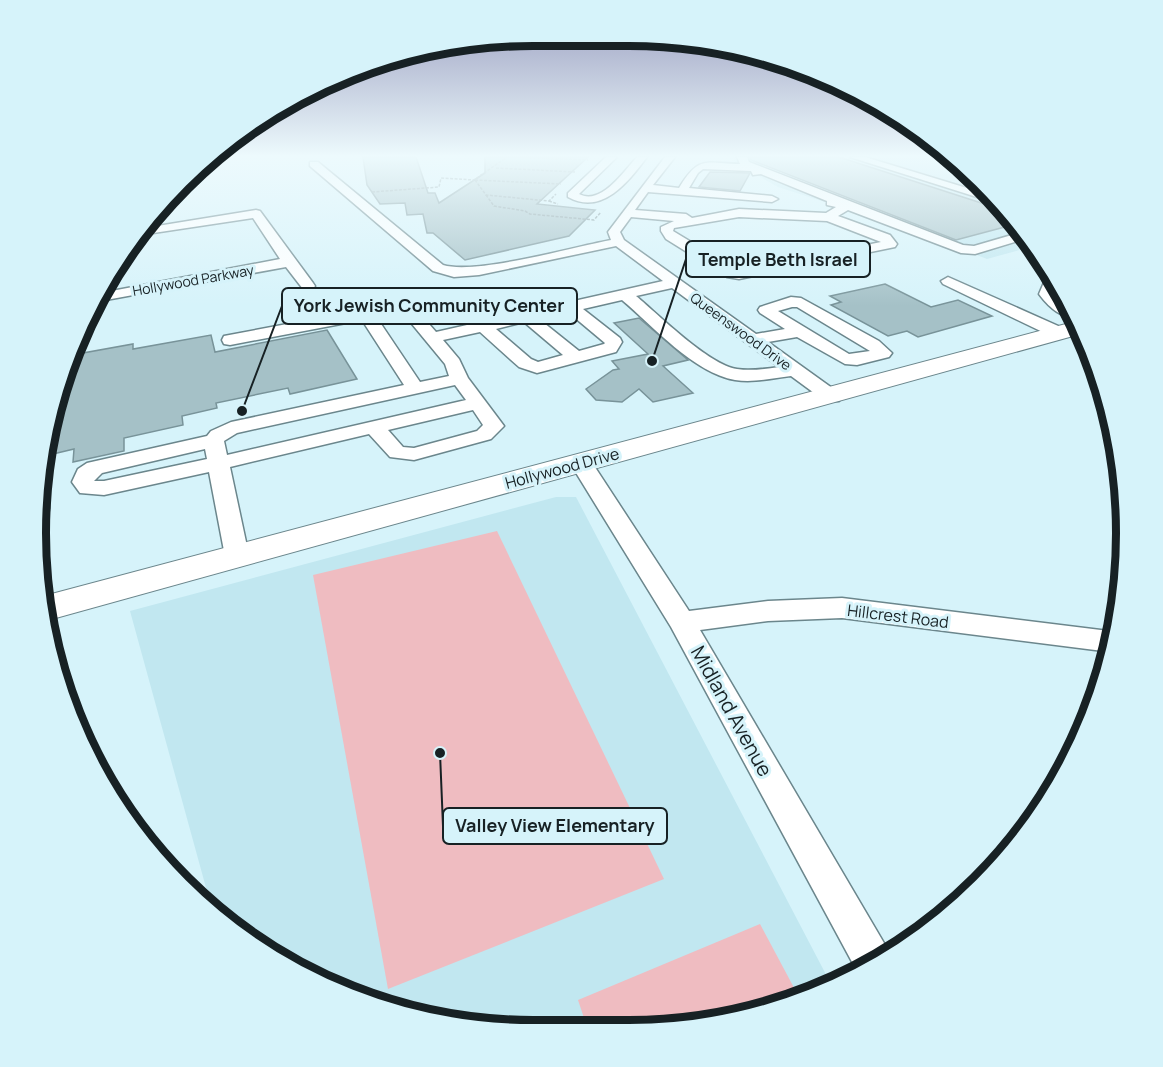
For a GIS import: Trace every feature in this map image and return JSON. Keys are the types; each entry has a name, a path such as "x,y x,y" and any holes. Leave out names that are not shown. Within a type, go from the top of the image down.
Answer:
{"main road":[{"name":"Hollywood Drive","path":"53,607 581,463 832,398 1070,330"}],"street":[{"path":"364,207 438,268 454,273 479,271 618,242 614,232 631,207"},
{"path":"829,217 844,207"},
{"path":"852,207 961,249 975,250 1016,238"},
{"path":"747,212 829,217 885,238 890,244 739,275 732,274 667,231 667,227 671,225 747,212"},
{"path":"626,213 701,219"},
{"path":"152,230 256,214 308,286"},
{"name":"Queenswood Drive","path":"618,242 832,398"},
{"name":"Hollywood Parkway","path":"109,296 289,262"},
{"path":"948,281 1070,330"},
{"path":"432,338 676,283"},
{"path":"1049,287 1047,294 1060,307"},
{"path":"624,294 708,363 729,373 747,375 793,370"},
{"path":"374,427 396,453 414,454 484,435 494,426 459,379 453,363 397,296 359,303 416,388"},
{"path":"751,340 800,332 845,358 857,360 883,353 801,303 790,303 766,310 800,332"},
{"path":"483,326 525,363 537,368 610,348 614,342 570,306"},
{"path":"230,340 366,314"},
{"path":"526,316 576,357"},
{"path":"459,379 231,428 218,435 214,441 106,465 89,471 83,477 83,482 88,488 96,489 219,464 478,402"},
{"path":"214,441 237,556"},
{"name":"Midland Avenue","path":"581,463 682,622 871,956"},
{"name":"Hillcrest Road","path":"682,622 768,611 842,608 1104,641"}],"path":[{"path":"499,207 530,214 594,220 602,212 598,207"}],"shaded area":[{"path":"840,207 991,207 1024,249 987,259 918,232"},
{"path":"556,497 576,497 828,978 786,995 756,1004 693,1016 630,1020 534,1020 470,1016 407,1004 377,995 318,970 263,938 207,895 130,611"},
{"path":"497,531 664,879 388,989 313,575"},
{"path":"760,924 796,991 725,1011 661,1019 585,1020 578,1000"}],"building":[{"path":"406,207 564,207 595,210 569,236 465,260 433,233 427,233 423,214 407,215"},
{"path":"871,207 991,207 1007,226 956,240"},
{"path":"885,284 931,307 958,300 992,316 918,337 907,331 888,336 831,305 841,302 830,296"},
{"path":"639,318 688,360 663,366 693,393 653,402 639,389 622,402 596,400 586,389 613,370 619,369 612,361 648,354 614,323"},
{"path":"327,330 357,379 290,394 288,388 216,403 217,408 182,416 183,425 124,438 124,451 73,462 74,449 54,454 63,407 81,353 133,344 133,349 211,335 215,352"}],"place":[{"name":"Temple Beth Israel","path":"652,361"},
{"name":"York Jewish Community Center","path":"242,411"},
{"name":"Valley View Elementary","path":"440,753"}]}
